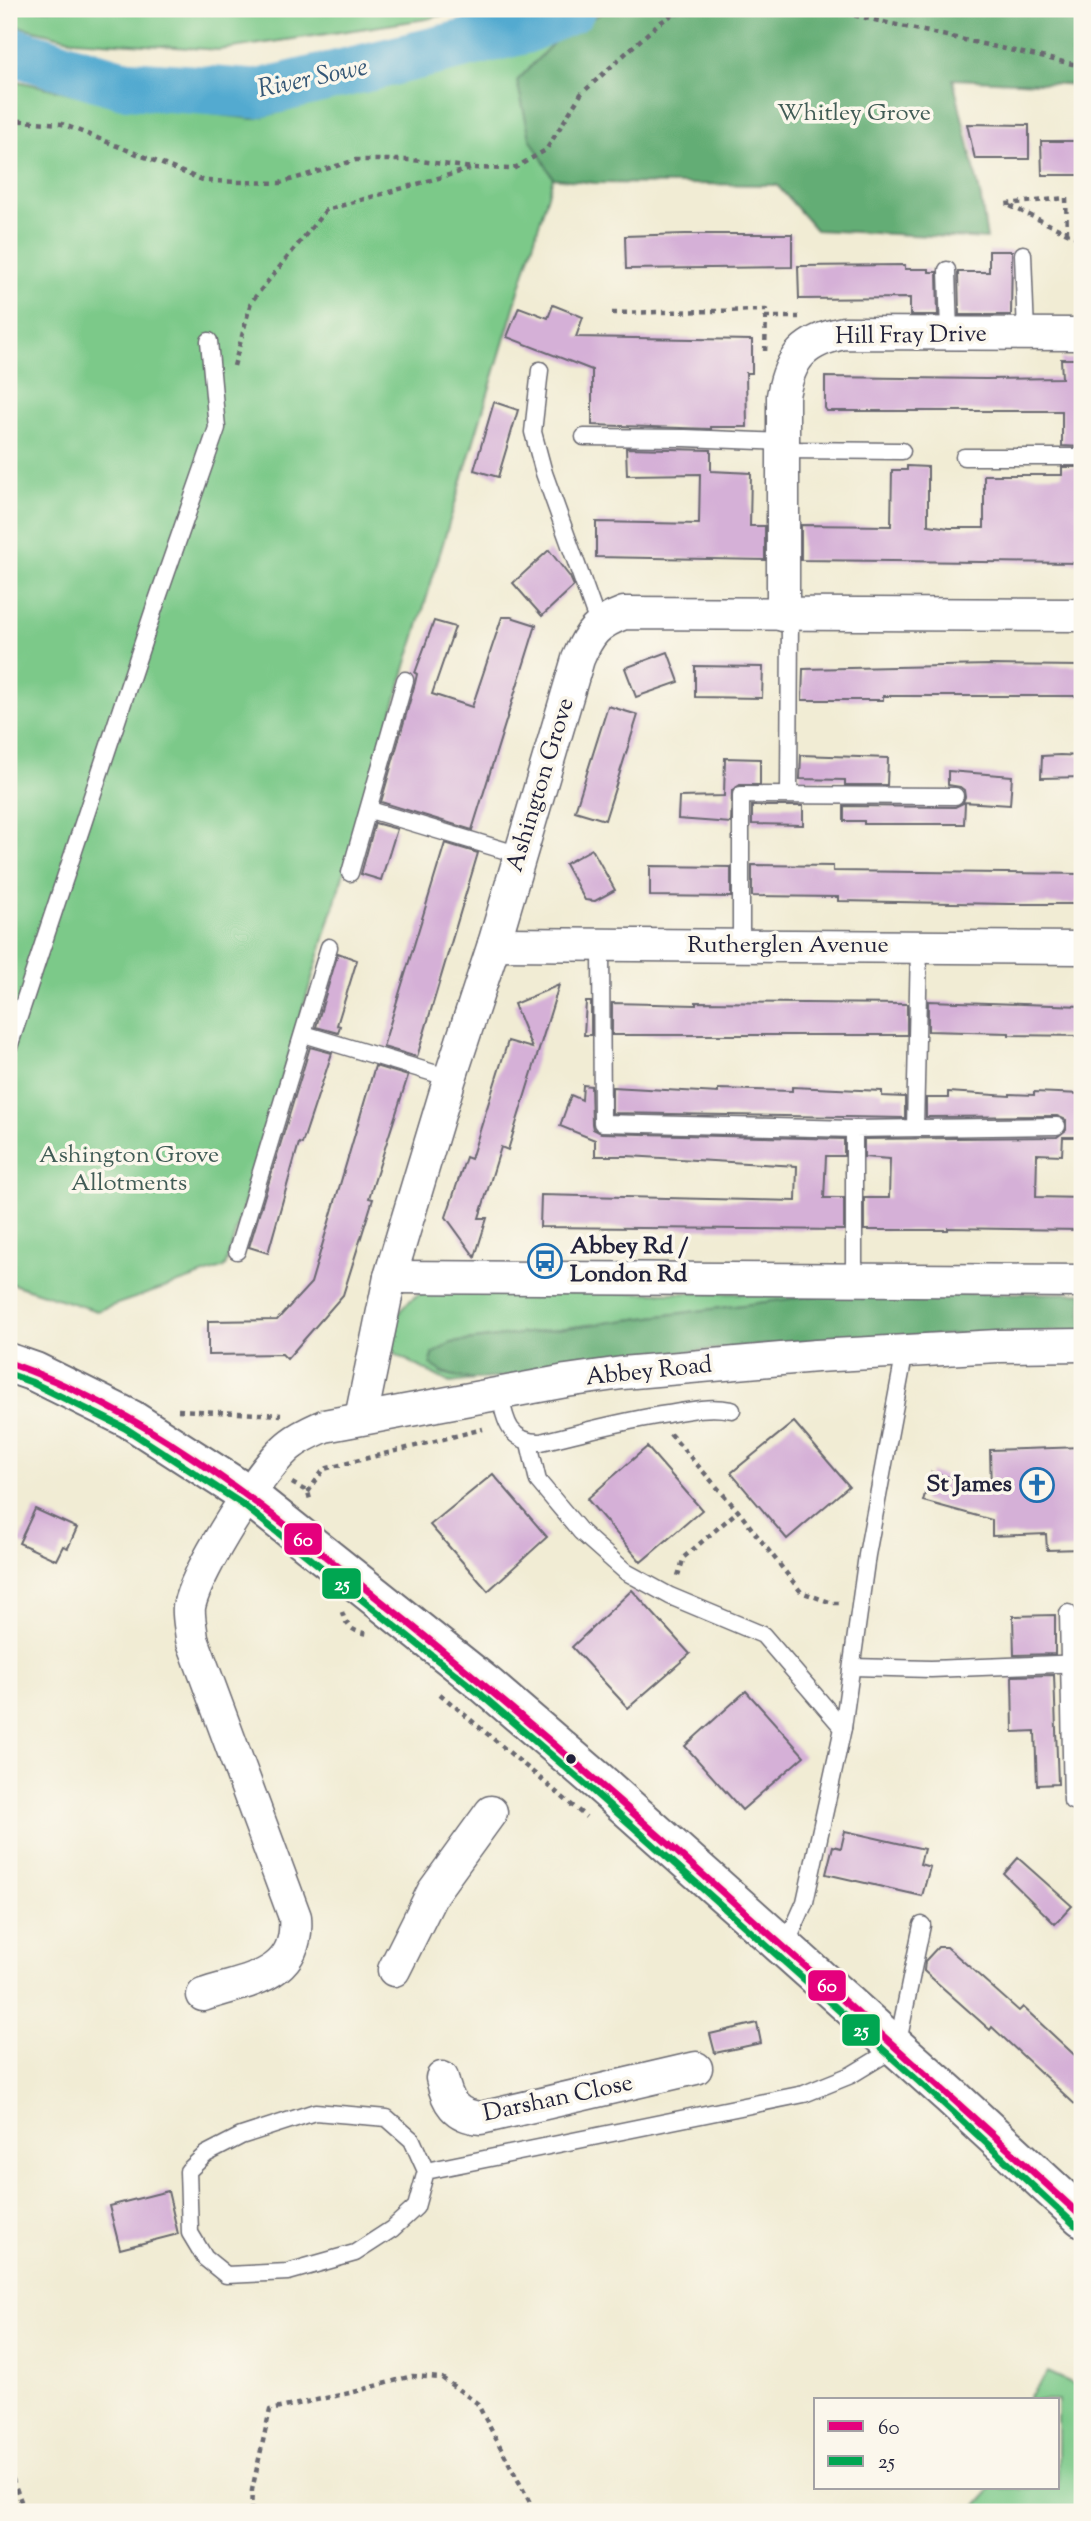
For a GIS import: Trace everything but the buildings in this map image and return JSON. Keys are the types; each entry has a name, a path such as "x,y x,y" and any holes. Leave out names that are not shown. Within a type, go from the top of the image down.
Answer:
{"main road":[{"path":"9,1363 130,1419 248,1495 486,1685 600,1782 897,2047 1082,2217"}],"street":[{"name":"Hill Fray Drive","path":"787,615 783,396 787,374 793,362 813,343 844,333 1082,334"},
{"path":"599,626 624,613 1082,615"},
{"name":"Ashington Grove","path":"361,1418 390,1277 494,944 578,659 586,641 599,626"},
{"name":"Rutherglen Avenue","path":"494,944 1082,948"},
{"path":"390,1277 1082,1281"},
{"name":"Abbey Road","path":"203,1996 268,1973 285,1960 295,1940 295,1917 192,1639 188,1610 194,1587 248,1495 290,1444 324,1426 361,1418 502,1409 566,1381 622,1373 816,1356 998,1346 1082,1345"},
{"path":"394,1970 433,1892 491,1812"},
{"name":"Darshan Close","path":"442,2078 453,2108 470,2117 481,2118 696,2068"}],"lane":[{"path":"1023,254 1026,334"},
{"path":"947,270 949,334"},
{"path":"9,1046 149,622 217,428 209,341"},
{"path":"540,370 533,432 544,473 599,626"},
{"path":"584,437 685,438 783,446 902,451"},
{"path":"964,457 1082,457"},
{"path":"787,615 789,795"},
{"path":"350,873 405,680"},
{"path":"741,946 741,795 955,796"},
{"path":"370,810 520,855"},
{"path":"601,945 602,1123 854,1129 1057,1126"},
{"path":"237,1251 329,947"},
{"path":"915,1128 919,947"},
{"path":"304,1034 450,1078"},
{"path":"854,1129 854,1280"},
{"path":"785,1947 805,1902 843,1728 859,1603 905,1351"},
{"path":"502,1409 518,1437 529,1443 621,1421 713,1407 732,1410"},
{"path":"529,1443 538,1481 581,1532 626,1572 670,1597 763,1635 843,1728"},
{"path":"1068,1613 1076,1664 1072,1801"},
{"path":"852,1667 931,1669 1076,1664"},
{"path":"426,2171 804,2094 851,2075 897,2047 922,1926"},
{"path":"315,2112 387,2118 412,2140 426,2171 416,2207 393,2230 355,2253 288,2272 226,2275 205,2258 190,2233 188,2171 206,2154 241,2136 315,2112"}],"path":[{"path":"9,120 62,124 205,181 279,183 356,160 413,160 472,168 513,169 546,150 581,94 658,24 681,9"},
{"path":"825,9 1081,64"},
{"path":"230,377 251,302 326,210 472,168"},
{"path":"1066,233 1066,198 1006,204 1066,233 1082,240"},
{"path":"612,313 765,310 765,359"},
{"path":"308,1492 324,1469 502,1409"},
{"path":"177,1410 284,1415"},
{"path":"653,1416 738,1511 801,1592 832,1603 859,1603"},
{"path":"670,1597 684,1557 738,1511"},
{"path":"251,2512 251,2490 270,2410 412,2376 442,2378 477,2403 535,2512"},
{"path":"9,2469 25,2512"}],"green space":[{"path":"9,9 465,9 427,19 219,50 74,40 9,24"},
{"name":"Whitley Grove","path":"608,9 1082,9 1082,85 953,79 980,193 987,239 816,230 777,185 594,183 553,178 530,138 517,81 556,40"},
{"name":"Ashington Grove Allotments","path":"556,40 517,81 553,178 225,1267 97,1311 9,1283 9,79 113,103 254,119"},
{"path":"425,1291 828,1294 451,1343 441,1373 474,1380 450,1383 395,1354 392,1334 397,1316 408,1302"},
{"path":"1082,1293 1082,1331 754,1346 624,1359 475,1379 444,1372 431,1364 432,1354 451,1343 828,1294"},
{"path":"1048,2372 1082,2388 1082,2512 971,2512 990,2490 1060,2490 1060,2398 1028,2398"}],"waterway":[{"name":"River Sowe","path":"9,50 122,84 256,94 523,30 571,9"}],"transit line":[{"name":"60","path":"9,1363 63,1384 165,1439 213,1471 306,1541 486,1687 618,1800 1082,2217"},
{"name":"25","path":"9,1374 125,1428 242,1504 479,1693 592,1790 944,2104 1075,2225"}],"place":[{"name":"Abbey Rd / London Rd","path":"545,1261"},
{"name":"St James","path":"1037,1485"}]}
